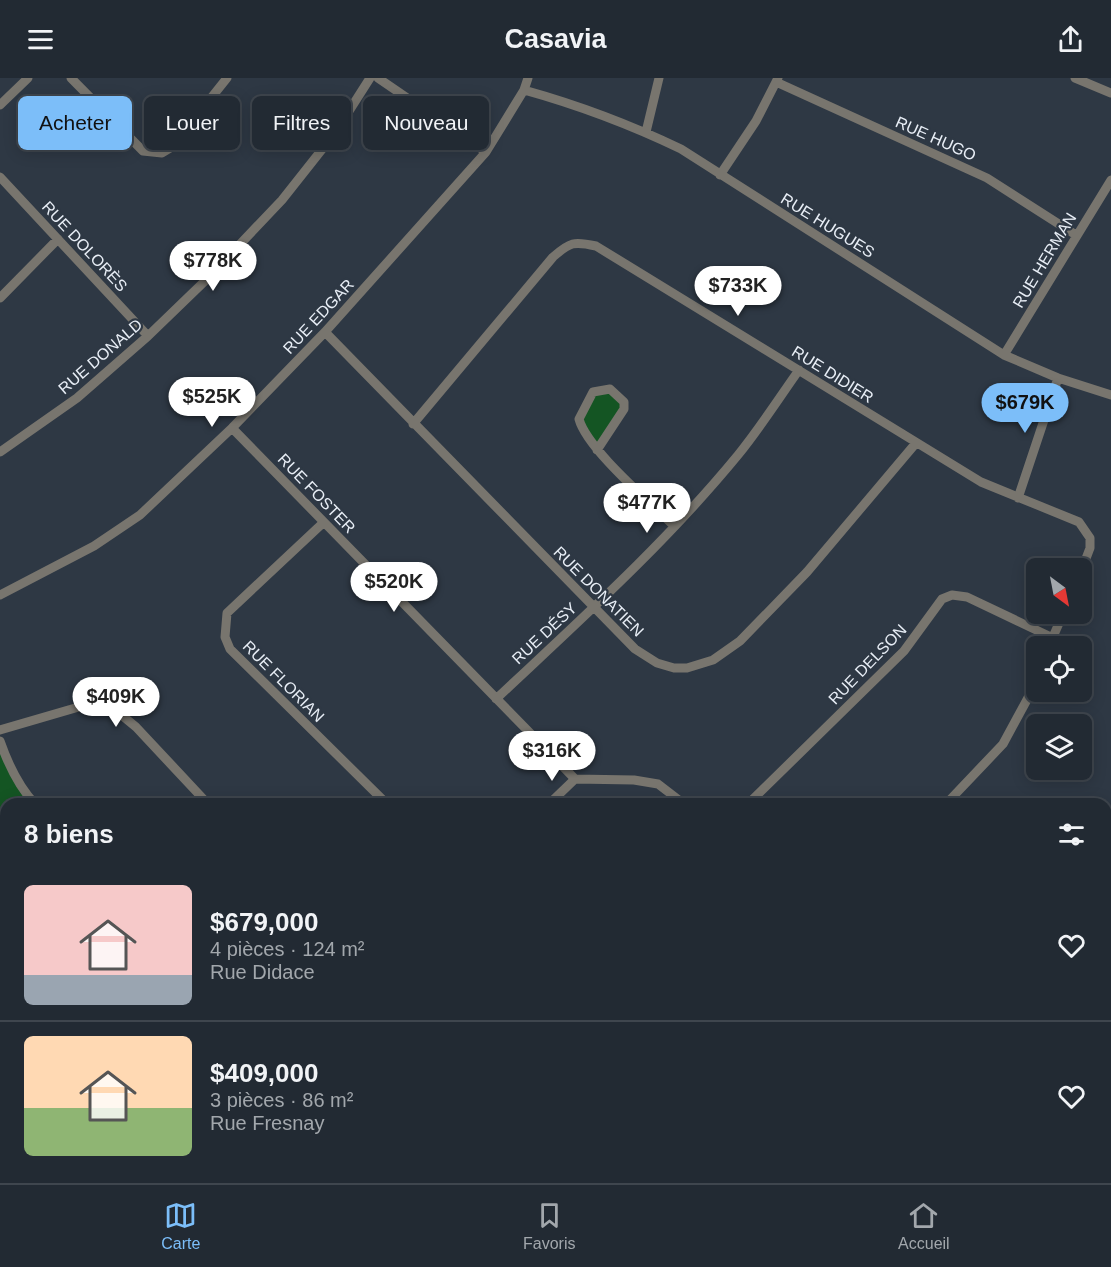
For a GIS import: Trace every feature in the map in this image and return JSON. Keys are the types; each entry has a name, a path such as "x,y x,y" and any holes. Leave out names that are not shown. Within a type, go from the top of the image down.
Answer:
{"street":[{"path":"0,105 28,78"},
{"path":"71,78 143,151 162,153 172,147 227,78"},
{"name":"RUE DONALD","path":"0,452 77,398 148,336 207,279 282,200 335,133 370,78"},
{"path":"378,78 486,152"},
{"name":"RUE EDGAR","path":"0,595 94,546 140,515 232,428 325,332 486,152 524,90 528,78"},
{"path":"646,132 659,78"},
{"path":"1076,78 1111,93"},
{"path":"720,176 756,121 777,80"},
{"name":"RUE HUGO","path":"777,80 987,178 1076,235"},
{"name":"RUE HUGUES","path":"524,90 560,100 646,132 681,149 1004,356 1058,378 1111,395"},
{"name":"RUE DOLORÈS","path":"0,177 148,336"},
{"name":"RUE HERMAN","path":"1004,356 1111,180"},
{"path":"0,298 58,239"},
{"name":"RUE DIDIER","path":"413,424 553,257 568,244 581,243 596,246 981,482 1079,522 1090,538 1090,548 1086,558"},
{"name":"RUE DONATIEN","path":"325,332 635,649 657,663 674,668 687,668 712,660 740,641 807,572 916,443"},
{"name":"RUE DÉSY","path":"496,699 595,607 674,526 738,455 799,370"},
{"path":"1018,498 1058,378"},
{"path":"597,450 624,409 624,402 610,389 593,392 579,419 582,431 597,450 674,526"},
{"name":"RUE FOSTER","path":"232,428 575,779"},
{"name":"RUE FLORIAN","path":"324,522 227,613 225,637 230,649 381,798"},
{"name":"RUE DELSON","path":"754,798 904,651 942,599 952,595 967,597 1040,636"},
{"path":"952,798 1003,744 1026,697"},
{"path":"0,730 89,704 113,708 136,727 202,798"},
{"path":"0,741 6,758 24,793 29,798"},
{"path":"555,798 575,779 634,780 658,784 676,798"}],"green space":[{"path":"610,389 624,402 597,450 579,419 593,392"},
{"path":"0,741 32,798 0,798"}]}
